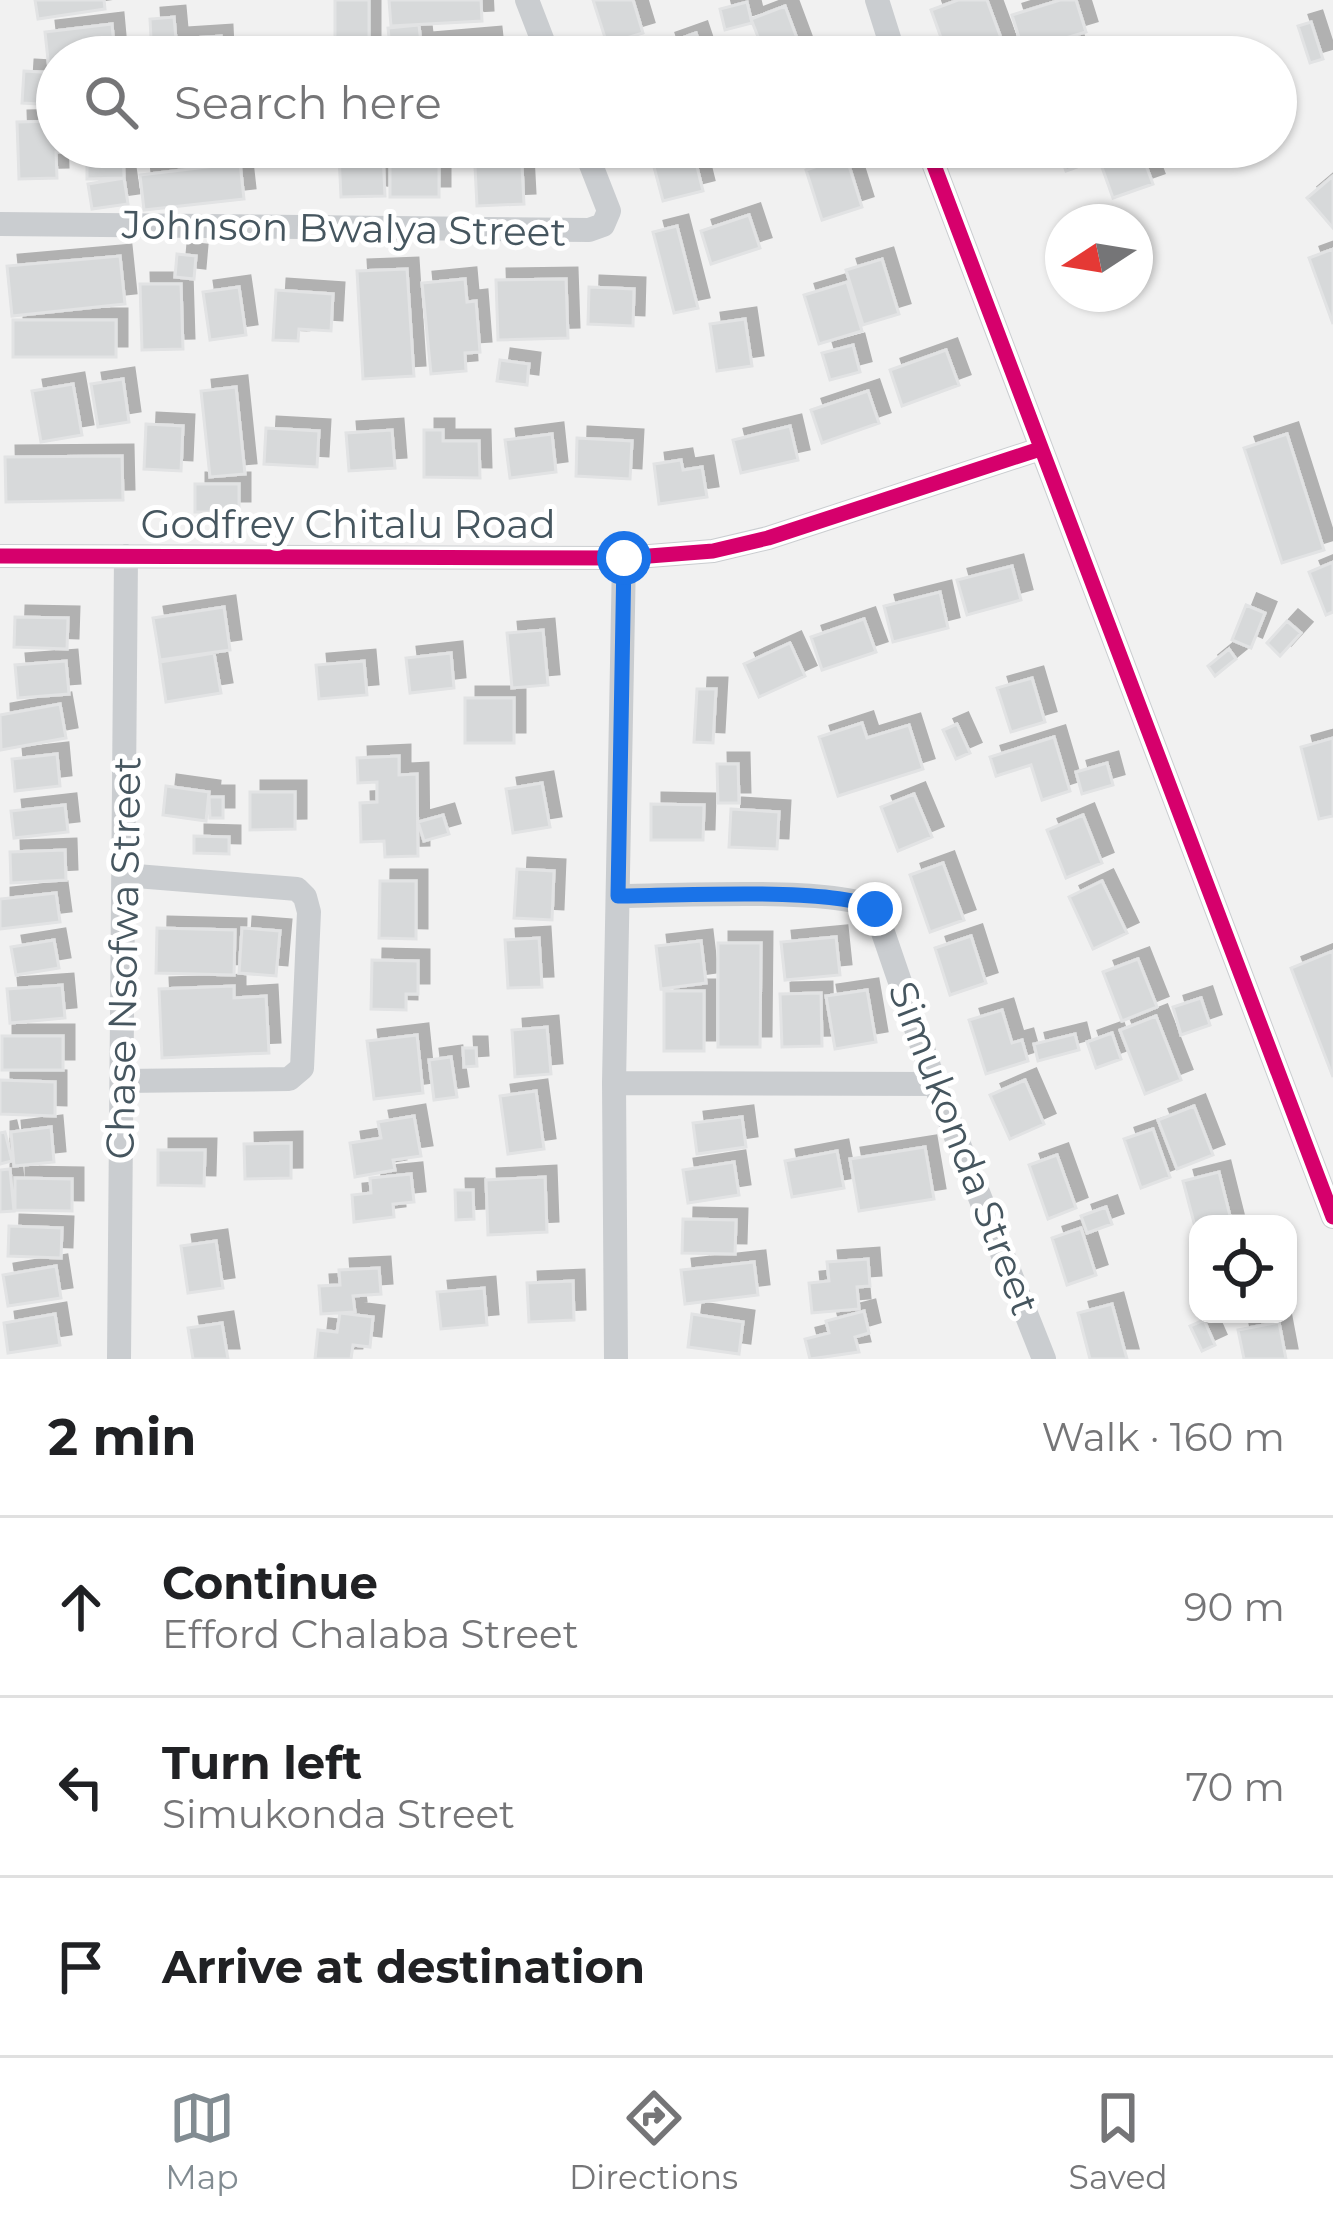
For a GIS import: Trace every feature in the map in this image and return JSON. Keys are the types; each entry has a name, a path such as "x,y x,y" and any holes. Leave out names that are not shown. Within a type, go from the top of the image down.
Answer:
{"street":[{"path":"527,0 541,36"},
{"path":"877,0 888,36"},
{"name":"Johnson Bwalya Street","path":"0,224 589,230 603,225 609,211 592,168"},
{"path":"935,168 1328,1185 1333,1217"},
{"name":"Godfrey Chitalu Road","path":"0,556 624,558 713,551 768,538 1040,449"},
{"name":"Chase Nsofwa Street","path":"119,1359 126,556"},
{"path":"616,1359 614,1083 624,558"},
{"path":"122,1081 289,1079 296,1075 302,1068 309,911 297,889 124,875"},
{"name":"Simukonda Street","path":"618,896 820,897 866,903 875,909 935,1084 1044,1359"},
{"path":"614,1083 935,1084"}],"building":[{"path":"35,0 104,0 105,9 38,19"},
{"path":"335,0 369,0 369,36 335,36"},
{"path":"389,0 481,0 482,21 391,26"},
{"path":"593,0 633,0 643,33 604,36"},
{"path":"958,0 987,0 1000,36 940,36 931,10"},
{"path":"1060,0 1076,0 1086,32 1018,36 1012,15"},
{"path":"747,2 752,23 725,30 720,9"},
{"path":"785,6 796,36 758,36 751,19"},
{"path":"174,17 176,36 151,36 150,19"},
{"path":"1311,22 1323,59 1310,63 1298,26"},
{"path":"112,24 113,36 45,36 45,32"},
{"path":"419,25 420,36 389,36 388,28"},
{"path":"24,71 36,72 36,104 22,103"},
{"path":"17,122 36,122 36,168 57,168 57,178 19,179"},
{"path":"87,168 124,168 124,178 87,179"},
{"path":"241,168 244,199 144,210 140,175"},
{"path":"340,168 384,168 385,196 341,197"},
{"path":"390,168 439,168 439,197 390,197"},
{"path":"475,168 522,168 524,204 477,206"},
{"path":"654,168 697,168 703,191 663,201"},
{"path":"850,168 862,207 822,220 806,170"},
{"path":"1102,168 1147,168 1153,184 1113,198"},
{"path":"1333,176 1333,228 1307,198"},
{"path":"124,178 128,204 92,209 88,184"},
{"path":"749,215 760,248 711,264 701,231"},
{"path":"677,226 698,308 674,313 653,232"},
{"path":"1333,249 1333,324 1309,258"},
{"path":"177,254 196,256 194,279 175,277"},
{"path":"120,256 125,304 12,316 7,266"},
{"path":"882,259 899,314 863,325 846,270"},
{"path":"407,269 414,376 363,379 357,271"},
{"path":"465,279 467,302 476,301 480,352 465,353 466,371 431,374 422,283"},
{"path":"566,279 568,338 498,340 496,280"},
{"path":"847,282 862,331 819,344 804,295"},
{"path":"140,284 181,284 183,349 142,350"},
{"path":"239,287 246,335 210,340 203,292"},
{"path":"589,287 634,289 633,326 588,324"},
{"path":"276,290 333,294 331,331 299,329 298,341 273,340"},
{"path":"745,319 752,366 717,371 710,324"},
{"path":"13,320 116,320 116,357 13,357"},
{"path":"853,345 860,372 830,380 822,353"},
{"path":"946,350 959,385 902,406 890,370"},
{"path":"500,360 529,364 527,385 497,381"},
{"path":"123,379 129,422 98,427 91,384"},
{"path":"73,384 82,435 41,442 32,391"},
{"path":"236,387 245,474 210,477 201,391"},
{"path":"868,391 879,423 822,443 811,410"},
{"path":"146,424 183,426 181,471 144,469"},
{"path":"790,426 798,460 741,473 733,440"},
{"path":"266,428 319,431 317,467 264,464"},
{"path":"392,430 395,468 349,471 346,433"},
{"path":"424,430 443,430 443,441 479,441 480,478 424,477"},
{"path":"552,434 556,472 510,478 505,440"},
{"path":"1287,434 1324,550 1282,563 1244,448"},
{"path":"577,438 632,441 630,479 576,476"},
{"path":"122,456 123,500 6,502 5,457"},
{"path":"681,460 683,470 702,467 707,497 659,504 654,464"},
{"path":"195,484 239,484 239,512 195,512"},
{"path":"1333,562 1333,612 1326,615 1309,572"},
{"path":"1012,566 1021,600 967,615 957,580"},
{"path":"940,592 948,628 893,642 884,606"},
{"path":"1246,605 1265,613 1251,648 1232,640"},
{"path":"224,607 230,650 160,660 153,618"},
{"path":"15,617 68,618 67,649 14,647"},
{"path":"864,619 876,652 822,670 811,637"},
{"path":"1287,621 1301,633 1280,656 1267,643"},
{"path":"543,630 548,685 512,688 507,633"},
{"path":"790,643 805,676 759,697 744,664"},
{"path":"1229,649 1236,659 1215,676 1208,666"},
{"path":"214,653 221,693 166,702 160,662"},
{"path":"451,653 454,688 410,693 406,658"},
{"path":"66,661 69,694 18,698 15,665"},
{"path":"364,661 367,695 319,699 316,665"},
{"path":"1032,678 1045,722 1011,732 997,688"},
{"path":"697,689 716,689 713,743 694,742"},
{"path":"465,698 514,698 514,743 465,743"},
{"path":"60,704 66,738 1,750 0,715"},
{"path":"862,723 867,738 909,725 923,769 838,796 819,737"},
{"path":"957,724 970,753 956,759 943,730"},
{"path":"1054,737 1070,791 1042,800 1031,765 996,776 990,757"},
{"path":"1333,738 1333,816 1319,819 1301,747"},
{"path":"57,754 60,786 15,791 12,759"},
{"path":"399,756 399,775 417,774 418,856 385,857 384,841 361,842 360,803 377,802 377,782 358,783 357,758"},
{"path":"1107,763 1113,785 1082,794 1076,772"},
{"path":"717,764 738,764 739,803 718,803"},
{"path":"542,783 550,827 513,833 506,789"},
{"path":"166,786 209,792 206,821 163,815"},
{"path":"250,792 295,792 295,829 250,830"},
{"path":"914,794 932,837 898,851 881,807"},
{"path":"209,797 223,797 223,818 210,818"},
{"path":"651,804 704,805 703,840 651,840"},
{"path":"65,805 68,832 14,838 11,811"},
{"path":"731,809 779,812 777,849 729,847"},
{"path":"443,815 449,834 424,841 418,822"},
{"path":"1083,815 1102,863 1066,878 1047,830"},
{"path":"194,836 229,837 229,854 194,853"},
{"path":"65,850 66,880 11,883 10,852"},
{"path":"943,863 964,920 930,932 910,875"},
{"path":"517,869 554,871 552,920 514,918"},
{"path":"380,881 416,881 416,939 379,938"},
{"path":"1102,881 1127,933 1093,949 1069,897"},
{"path":"56,893 60,922 0,929 0,899"},
{"path":"157,928 235,930 234,975 156,973"},
{"path":"242,928 280,931 276,976 239,973"},
{"path":"971,936 986,983 950,995 935,948"},
{"path":"836,937 840,975 785,980 781,942"},
{"path":"539,938 542,987 508,988 505,940"},
{"path":"54,940 59,968 16,975 11,947"},
{"path":"701,941 706,983 661,989 656,946"},
{"path":"718,943 761,943 760,1047 718,1047"},
{"path":"1333,951 1333,1077 1291,968"},
{"path":"1138,959 1157,1007 1122,1021 1103,972"},
{"path":"372,960 418,961 418,994 406,994 406,1010 371,1009"},
{"path":"62,985 65,1018 10,1023 7,989"},
{"path":"234,986 234,998 266,996 269,1053 162,1058 159,989"},
{"path":"867,990 876,1042 835,1049 826,996"},
{"path":"664,991 704,991 704,1051 664,1051"},
{"path":"821,993 822,1046 782,1047 780,994"},
{"path":"1201,998 1210,1025 1181,1035 1173,1007"},
{"path":"1002,1010 1012,1043 1022,1040 1028,1061 986,1074 969,1020"},
{"path":"1156,1016 1181,1080 1145,1094 1120,1030"},
{"path":"547,1027 551,1074 515,1077 512,1030"},
{"path":"1112,1033 1121,1059 1096,1068 1087,1042"},
{"path":"1075,1034 1079,1050 1038,1061 1034,1044"},
{"path":"417,1035 423,1093 374,1099 367,1041"},
{"path":"2,1036 63,1036 63,1070 2,1070"},
{"path":"463,1048 476,1048 477,1066 464,1067"},
{"path":"451,1057 457,1097 434,1100 429,1060"},
{"path":"0,1080 55,1082 55,1116 0,1114"},
{"path":"1025,1080 1044,1124 1010,1139 990,1095"},
{"path":"536,1091 544,1149 508,1154 500,1096"},
{"path":"1194,1106 1213,1155 1177,1169 1158,1120"},
{"path":"414,1116 421,1156 393,1160 395,1170 355,1177 350,1143 381,1138 378,1122"},
{"path":"742,1117 746,1147 697,1154 693,1123"},
{"path":"51,1127 54,1162 14,1166 11,1132"},
{"path":"1153,1129 1170,1177 1141,1188 1124,1139"},
{"path":"5,1132 12,1161 0,1164 0,1133"},
{"path":"291,1143 291,1178 245,1179 244,1144"},
{"path":"925,1147 934,1199 859,1211 850,1159"},
{"path":"158,1150 205,1150 204,1186 158,1185"},
{"path":"837,1151 844,1188 792,1197 785,1161"},
{"path":"1057,1155 1076,1208 1048,1219 1029,1165"},
{"path":"734,1162 739,1195 688,1203 683,1170"},
{"path":"10,1169 14,1211 0,1212 0,1170"},
{"path":"1219,1172 1230,1215 1192,1215 1183,1181"},
{"path":"411,1174 414,1202 393,1204 394,1217 354,1222 352,1195 371,1193 370,1178"},
{"path":"545,1177 547,1232 488,1235 486,1180"},
{"path":"15,1178 72,1179 72,1211 15,1210"},
{"path":"455,1190 473,1190 474,1219 456,1220"},
{"path":"1106,1207 1112,1224 1087,1233 1081,1216"},
{"path":"683,1219 736,1220 735,1254 682,1253"},
{"path":"9,1226 62,1228 61,1258 8,1256"},
{"path":"1081,1228 1096,1275 1067,1285 1052,1238"},
{"path":"216,1241 223,1288 188,1293 181,1246"},
{"path":"868,1259 870,1286 857,1287 859,1309 812,1313 809,1283 829,1281 827,1262"},
{"path":"754,1262 758,1295 685,1304 681,1270"},
{"path":"56,1266 61,1298 8,1306 3,1275"},
{"path":"379,1268 381,1294 353,1296 355,1312 321,1314 319,1286 340,1285 339,1270"},
{"path":"573,1281 574,1320 529,1322 527,1283"},
{"path":"484,1288 487,1325 441,1329 437,1292"},
{"path":"1112,1304 1127,1359 1090,1359 1078,1313"},
{"path":"864,1311 869,1333 855,1337 859,1352 810,1359 805,1339 829,1333 826,1321"},
{"path":"340,1313 373,1317 370,1347 353,1345 351,1359 315,1359 318,1330 337,1332"},
{"path":"55,1314 60,1345 8,1353 4,1323"},
{"path":"692,1314 743,1322 739,1354 688,1347"},
{"path":"222,1323 228,1359 193,1359 188,1328"},
{"path":"1205,1323 1215,1345 1202,1351 1190,1326"},
{"path":"1279,1323 1286,1359 1244,1359 1238,1330"}],"cycle path":[{"path":"935,168 1333,1217"},
{"path":"0,556 624,558 713,551 768,538 1040,449"}],"route":[{"path":"624,558 618,896 820,897 866,903 875,909"}]}
